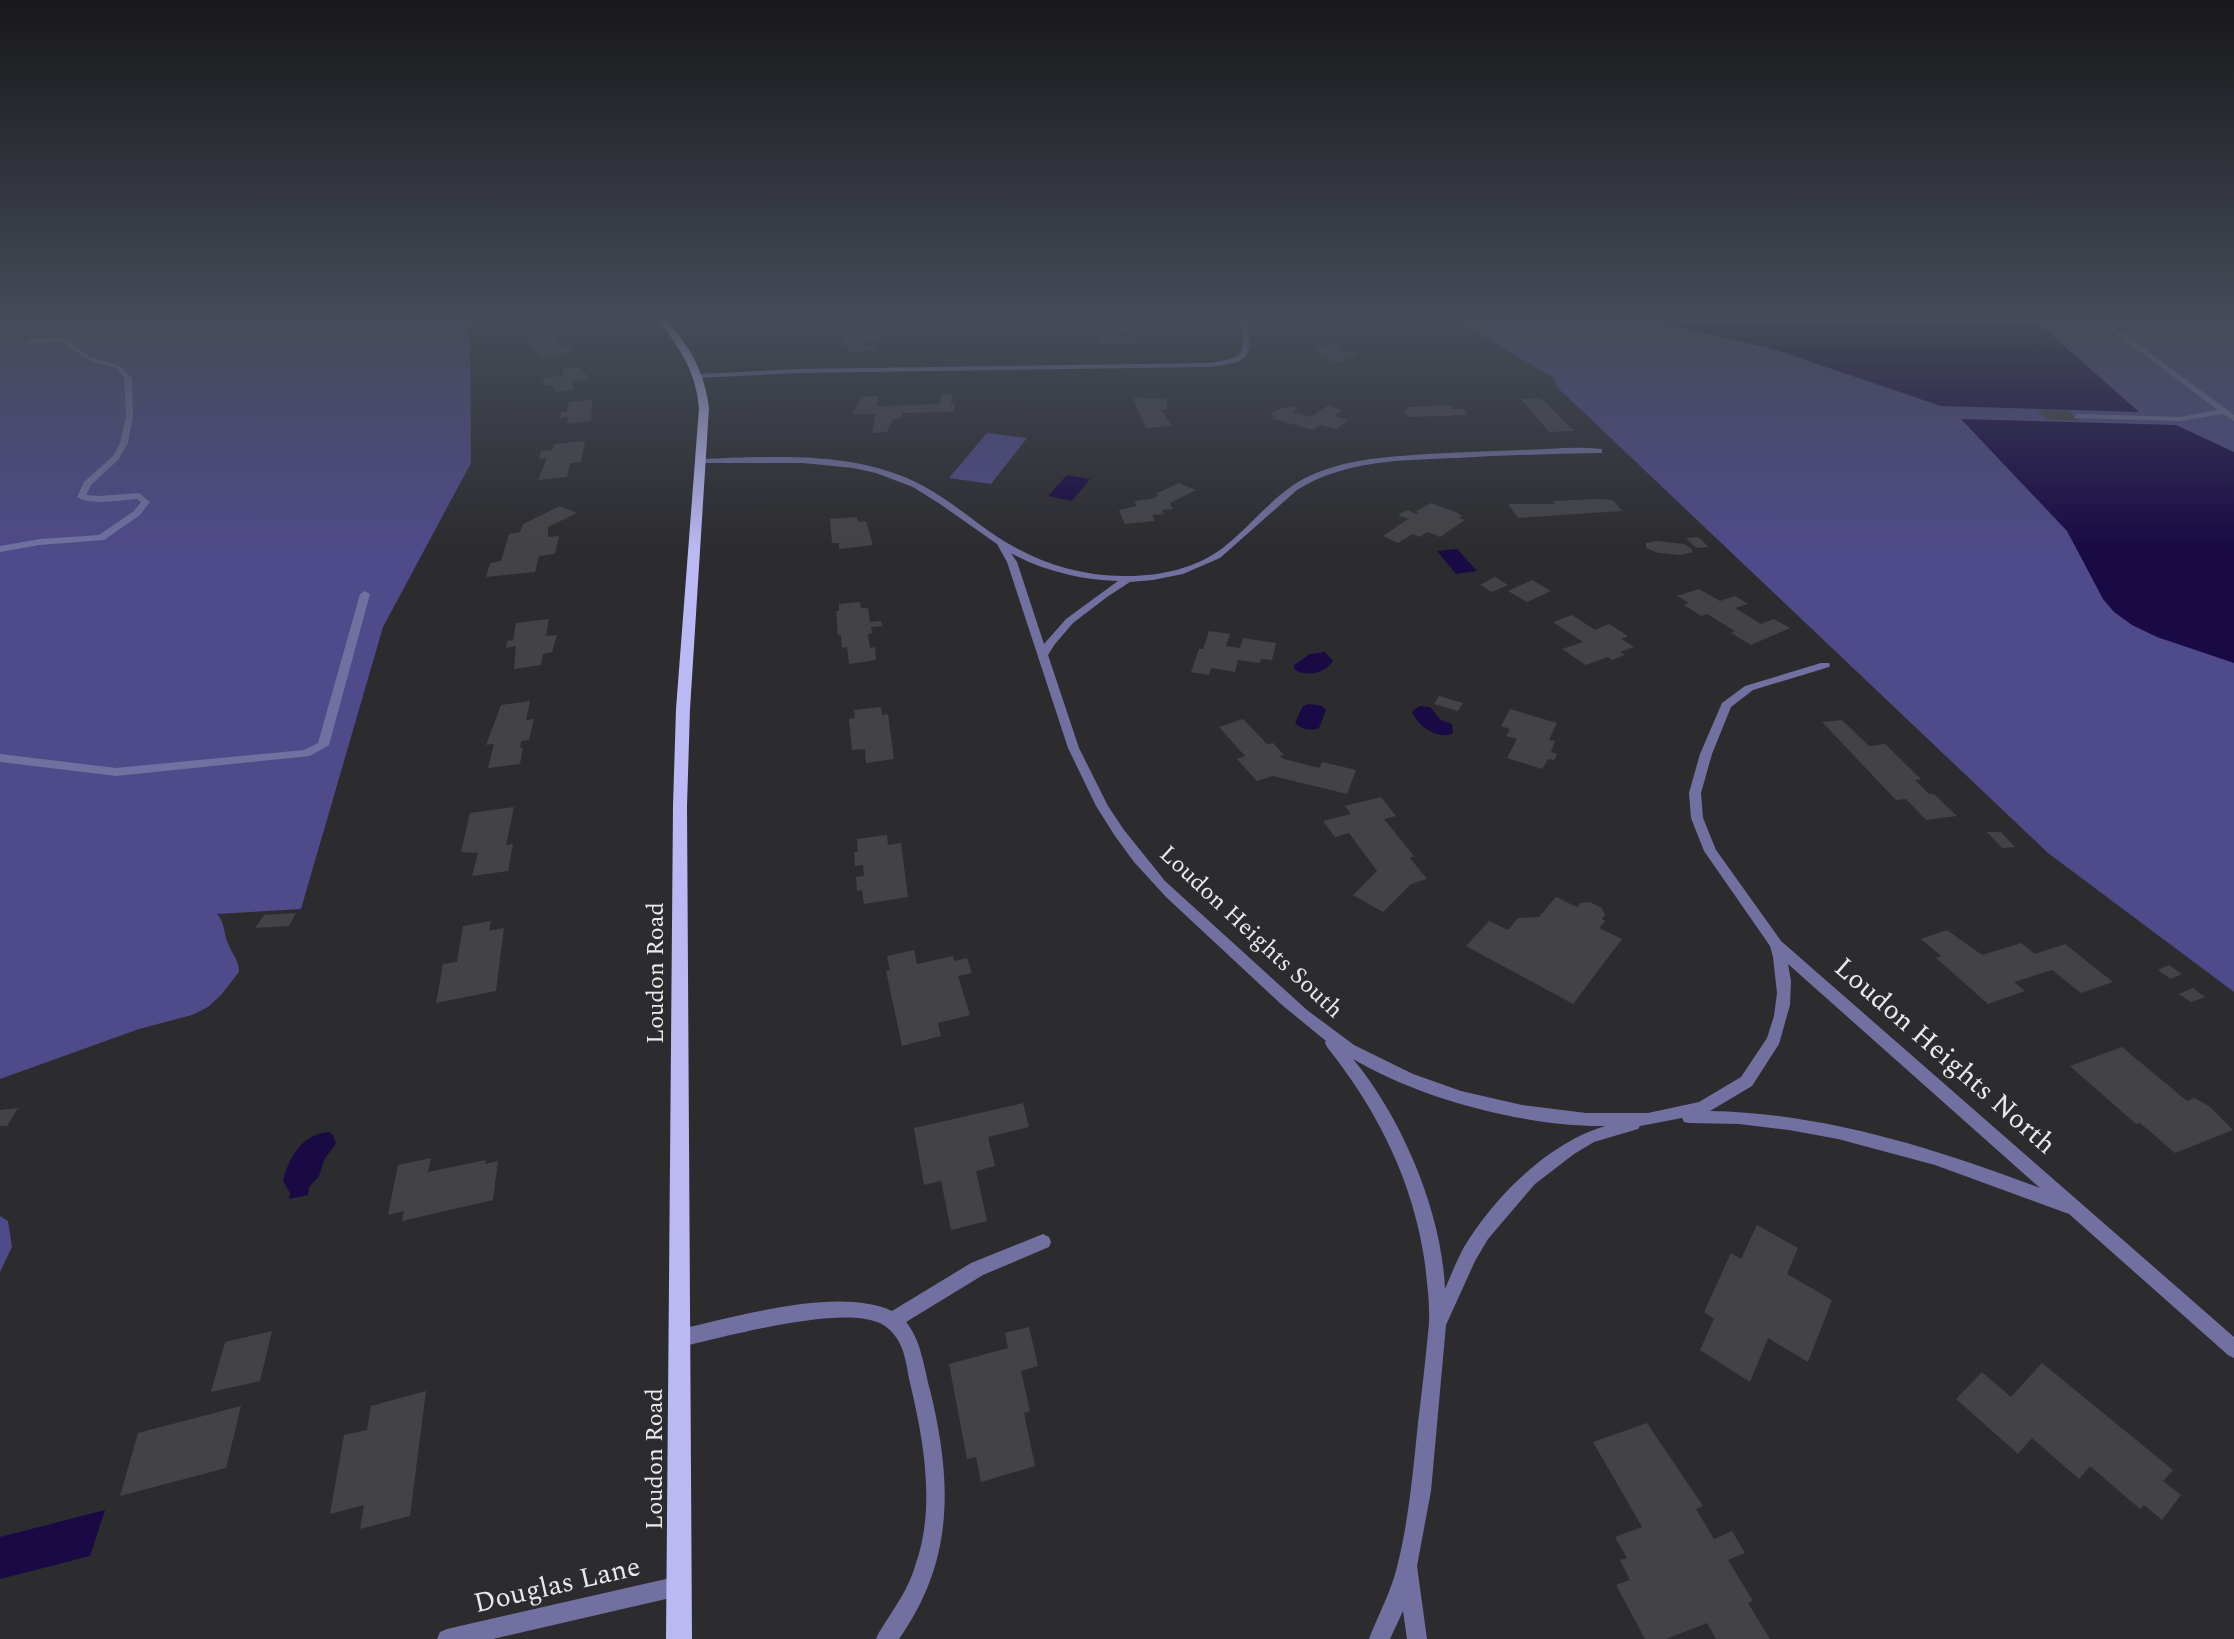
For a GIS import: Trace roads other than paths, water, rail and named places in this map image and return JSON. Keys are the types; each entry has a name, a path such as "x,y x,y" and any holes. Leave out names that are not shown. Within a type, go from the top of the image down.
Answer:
{"main road":[{"name":"Loudon Road","path":"679,1639 680,806 682,709 701,461 704,408 702,396"}],"street":[{"path":"0,549 40,542 101,538 137,513 146,502 139,496 99,500 81,497 83,488 121,451 130,427 129,396"},
{"path":"2202,396 2234,419"},
{"path":"2078,416 2180,419 2222,412"},
{"name":"Loudon Heights South","path":"701,461 790,460 873,470 921,489 1000,543 1021,554 1055,567 1092,576 1128,579 1166,574 1206,562 1233,544 1287,493 1312,478 1346,466 1387,460 1455,455 1599,451"},
{"name":"Loudon Heights South","path":"1000,543 1012,562 1057,704 1078,761 1090,785 1125,841 1160,882 1317,1029 1386,1070 1433,1088 1483,1102 1565,1119 1652,1119"},
{"name":"Loudon Heights South","path":"1043,655 1051,640 1063,627 1128,579"},
{"path":"0,758 116,772 306,753 323,745 365,594"},
{"name":"Loudon Heights North","path":"1825,665 1775,678 1749,688 1731,699 1726,705 1710,741 1695,793 1697,818 1707,845 1776,945 2234,1349"},
{"name":"Loudon Heights North","path":"1379,1639 1390,1618 1407,1566 1421,1491 1437,1325 1469,1255 1482,1234 1529,1179 1568,1149 1590,1137 1652,1119 1693,1111 1720,1100 1746,1082 1771,1049 1785,1002 1785,974 1776,945"},
{"path":"1317,1029 1370,1091 1397,1144 1426,1222 1434,1255 1438,1285 1437,1325"},
{"name":"Loudon Heights North","path":"1652,1119 1710,1116 1739,1118 1835,1132 1899,1147 1974,1171 2076,1209"},
{"path":"892,1320 977,1269 1042,1242"},
{"path":"680,1338 837,1309 875,1312 892,1320 904,1335 911,1349 924,1402 933,1454 936,1521 929,1555 916,1592 886,1639"},
{"name":"Loudon Heights North","path":"1407,1566 1417,1639"},
{"name":"Douglas Lane","path":"447,1639 679,1586"}]}
